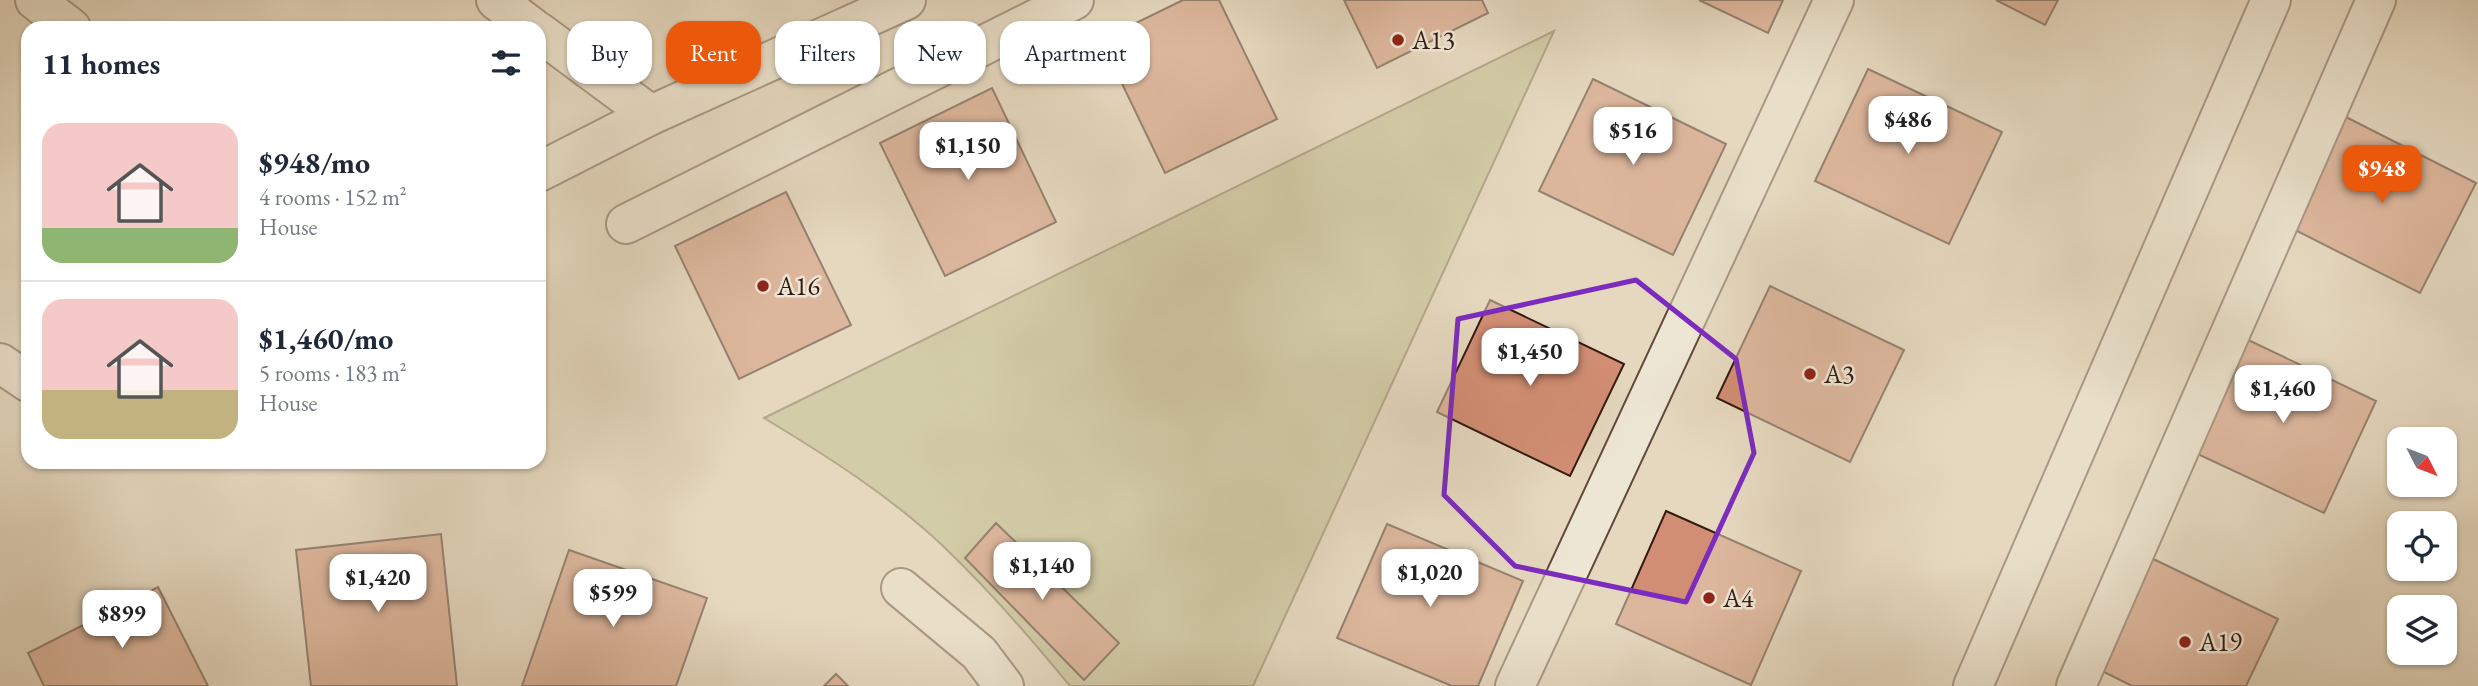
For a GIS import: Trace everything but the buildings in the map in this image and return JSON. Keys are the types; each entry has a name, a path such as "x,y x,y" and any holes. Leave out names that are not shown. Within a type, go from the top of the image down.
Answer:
{"street":[{"path":"35,0 62,21"},
{"path":"496,0 524,21"},
{"path":"546,168 651,115 906,0"},
{"path":"626,224 1074,0"},
{"path":"1515,686 1834,0"},
{"path":"1973,686 2271,0"},
{"path":"2076,686 2376,0"},
{"path":"546,37 651,115"},
{"path":"0,363 21,377"},
{"path":"901,588 979,653 1004,686"}],"highlighted area":[{"path":"1636,280 1736,359 1754,453 1686,602 1515,566 1444,495 1458,319"}],"green space":[{"path":"1554,31 1253,686 1070,686 993,597 923,528 857,477 764,418"}],"place":[{"name":"A13","path":"1398,40"},
{"name":"A16","path":"763,286"},
{"name":"A3","path":"1810,374"},
{"name":"A4","path":"1709,598"},
{"name":"A19","path":"2185,642"}]}
